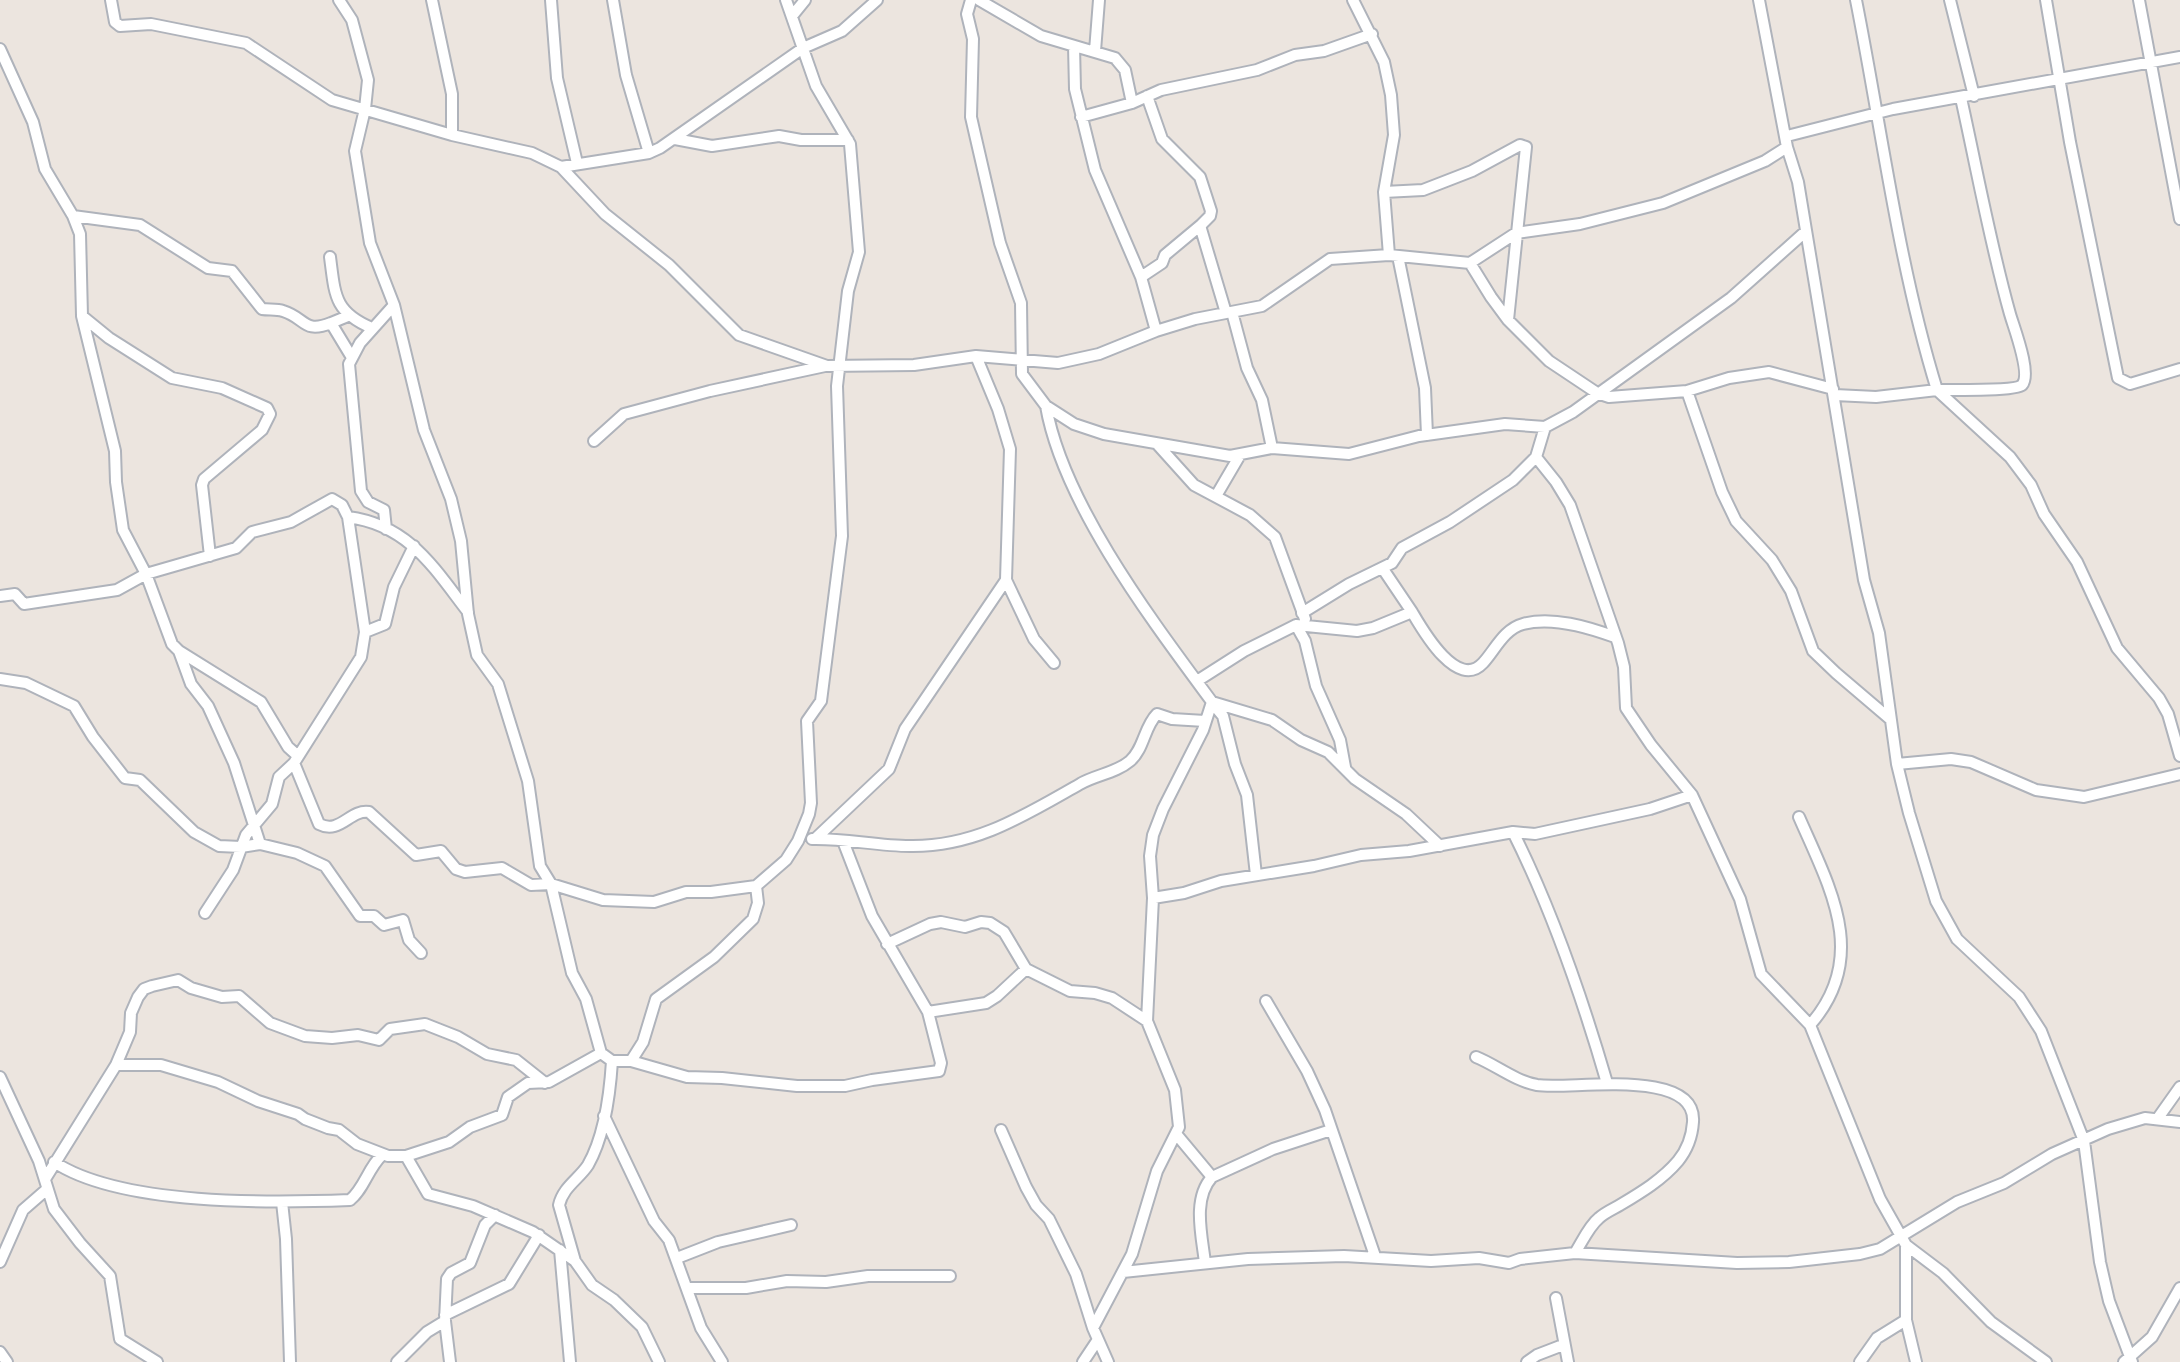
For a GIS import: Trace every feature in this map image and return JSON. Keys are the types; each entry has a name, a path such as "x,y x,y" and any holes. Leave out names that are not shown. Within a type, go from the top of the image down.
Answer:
{"street":[{"path":"111,0 117,25 151,24 246,43 332,100 452,135 532,153 561,167 605,214 669,265 739,335 833,366"},
{"path":"339,0 352,20 366,73 365,109 355,154 370,243 394,305 424,430 451,499 477,655 498,684 528,781 540,866 551,884 572,973 586,999 601,1053 612,1061 631,1061 687,1077 797,1086 845,1086 939,1071 941,1063 928,1012 872,916 843,841"},
{"path":"432,0 452,94 452,135"},
{"path":"551,0 557,78 577,163"},
{"path":"613,0 626,75 649,153"},
{"path":"0,49 33,122 45,169 73,216 81,244 82,316 115,451 123,530 146,574 168,639 179,651 261,702 296,760 319,824 323,827 344,823 362,811 369,812 416,855 441,851 460,871 469,873 502,868 531,885 551,884 603,900 654,902 686,892 756,886 781,865 798,841 811,803 807,721 821,701 842,536 833,366 859,252 848,140 816,86 786,0"},
{"path":"792,16 805,0"},
{"path":"561,167 649,153 675,139 803,48 842,31 877,0"},
{"path":"971,0 967,14 973,39 971,117 1000,243 1021,303 1020,361 1024,378 1046,406 1062,418 1088,429 1158,445 1179,445 1224,455 1240,455 1272,448 1349,454 1427,435 1505,424 1545,427 1573,412 1731,298 1805,232"},
{"path":"979,0 1041,36 1115,58 1122,65 1132,103"},
{"path":"1095,51 1099,0"},
{"path":"1353,0 1372,34 1388,80 1394,123 1384,192 1394,256 1425,388 1427,435"},
{"path":"1759,0 1798,182 1864,580 1879,633 1897,764 1923,859 1946,923 1957,939 2019,997 2032,1014 2054,1061 2084,1141 2100,1262 2128,1360 2152,1337 2180,1288"},
{"path":"1856,0 1893,210 1919,333 1937,390 2010,457 2031,485 2044,514 2077,562 2117,648 2138,677 2159,698 2168,714 2178,735 2180,756"},
{"path":"1950,0 1974,96"},
{"path":"2046,0 2058,81 2118,378 2130,384 2180,369"},
{"path":"2139,0 2180,219"},
{"path":"1081,117 1147,96 1257,70 1295,55 1324,51 1372,34"},
{"path":"1074,46 1074,82 1095,170 1141,277 1156,331"},
{"path":"594,441 624,414 710,391 833,366 914,365 976,356 1058,363 1092,355 1156,331 1268,303 1330,259 1394,256 1470,263 1516,233 1580,224 1663,203 1765,161 1787,142 1877,114 2180,57"},
{"path":"1141,277 1162,263 1165,255 1201,225 1211,211 1200,177 1162,139 1147,96"},
{"path":"1470,263 1508,320 1549,361 1597,393 1609,397 1687,391 1729,378 1769,372 1834,392 1876,397 1937,390 2019,388 2026,377 1961,98"},
{"path":"675,139 712,146 779,136 801,140 848,140"},
{"path":"1384,192 1423,190 1472,171 1523,145 1527,153 1508,320"},
{"path":"2167,147 2180,146"},
{"path":"73,216 140,225 208,268 232,271 262,309 285,312 310,327 318,328 348,316"},
{"path":"1201,225 1247,368 1262,400 1272,448"},
{"path":"330,257 337,298 348,316 372,328"},
{"path":"386,529 384,510 368,502 361,491 349,364 351,356 372,328 394,305"},
{"path":"82,316 109,338 178,381 222,388 267,408 270,414 262,430 204,479 202,485 210,556"},
{"path":"331,323 351,356"},
{"path":"976,356 998,409 1010,449 1006,580 1034,639 1054,663"},
{"path":"1687,391 1731,512 1772,560 1791,591 1813,651 1890,719"},
{"path":"1046,406 1050,433 1089,519 1223,716 1235,764 1247,795 1256,875"},
{"path":"1302,613 1349,584 1383,569 1392,563 1402,548 1450,522 1513,480 1536,457 1545,427"},
{"path":"1158,445 1194,485 1250,515 1275,537 1302,613 1316,686 1340,740 1345,767"},
{"path":"1216,496 1240,455"},
{"path":"1536,457 1570,505 1624,667 1626,708 1651,745 1692,795 1740,899 1761,974 1810,1025 1880,1199 1904,1241 1943,1273 1991,1322 2046,1362"},
{"path":"0,596 15,594 24,604 104,593 127,586 146,574 236,548 252,532 294,521 326,500 336,500 342,505 348,517 365,632 361,657 296,760 279,777 272,804 253,825 233,870 205,913"},
{"path":"348,517 365,519 414,546 468,614"},
{"path":"365,632 385,624 394,587 414,546"},
{"path":"1383,569 1429,643 1452,664 1469,669 1481,665 1499,642 1522,624 1582,625 1615,637"},
{"path":"815,839 889,769 905,729 1006,580"},
{"path":"1197,681 1244,651 1302,625 1357,631 1412,612"},
{"path":"179,651 191,684 208,706 234,763 260,844"},
{"path":"0,679 26,683 68,701 125,778 140,780 197,835 219,846 260,844 297,853 325,866 360,916 374,916 384,925 403,920 409,940 421,953"},
{"path":"1212,702 1272,720 1301,740 1328,752 1355,779 1406,814 1440,846"},
{"path":"1093,1328 1141,1230 1157,1171 1179,1127 1175,1090 1147,1021 1153,898 1150,856 1153,835 1212,702"},
{"path":"798,841 815,839 911,846 960,841 1005,827 1084,781 1126,765 1135,756 1157,714 1172,719 1205,721"},
{"path":"1897,764 1951,759 1971,762 2036,790 2084,797 2180,774"},
{"path":"1153,898 1361,855 1440,846 1513,832 1535,834 1650,809 1692,795"},
{"path":"1799,817 1824,874 1839,920 1842,960 1837,985 1824,1009 1810,1025"},
{"path":"1513,832 1539,884 1562,943 1607,1083"},
{"path":"631,1061 643,1042 656,999 714,957 753,919 758,903 756,886"},
{"path":"887,944 930,924 941,922 965,927 981,922 990,923 1004,932 1026,969 1070,991 1112,998 1147,1021"},
{"path":"928,1012 986,1003 1026,969"},
{"path":"0,1262 23,1210 46,1185 54,1162 116,1065 130,1032 131,1013 138,997 144,989 152,986 178,980 191,988 222,997 239,996 270,1023 314,1038 358,1035 379,1040 390,1029 425,1024 458,1037 487,1054 516,1060 545,1083"},
{"path":"1266,1001 1307,1071 1325,1110 1375,1256"},
{"path":"116,1065 161,1065 218,1082 258,1101 339,1130 353,1142 382,1155 406,1156 449,1142 470,1127 502,1115 508,1097 528,1083 545,1083 601,1053"},
{"path":"1476,1057 1535,1085 1607,1083 1667,1089 1684,1097 1693,1112 1690,1140 1675,1165 1650,1187 1598,1218 1575,1253"},
{"path":"575,1261 559,1205 587,1165 604,1116 612,1061"},
{"path":"0,1077 39,1161 54,1209 110,1276 120,1339 157,1362"},
{"path":"2158,1118 2180,1087"},
{"path":"604,1116 654,1221 669,1240 701,1328 722,1362"},
{"path":"1123,1272 1248,1259 1375,1256 1431,1261 1479,1258 1509,1263 1575,1253 1737,1263 1789,1262 1860,1254 1904,1241 1957,1202 2004,1183 2052,1154 2108,1129 2145,1118 2180,1122"},
{"path":"1001,1130 1026,1187 1049,1219 1076,1274 1097,1341 1108,1362"},
{"path":"1205,1263 1201,1202 1205,1185 1212,1177 1273,1149 1331,1130"},
{"path":"1177,1135 1212,1177"},
{"path":"54,1162 68,1171 153,1194 282,1202 350,1200 356,1196 370,1167 382,1155"},
{"path":"406,1156 428,1194 473,1206 539,1235 575,1261 592,1285 614,1300 642,1327 659,1362"},
{"path":"282,1202 290,1362"},
{"path":"450,1362 445,1318 449,1276 470,1263 485,1225 495,1215"},
{"path":"677,1258 718,1242 791,1225"},
{"path":"397,1362 445,1318 509,1284 539,1235"},
{"path":"1904,1241 1906,1320 1916,1362"},
{"path":"560,1250 570,1362"},
{"path":"688,1288 746,1288 787,1281 826,1282 868,1276 950,1276"},
{"path":"1556,1298 1568,1362"},
{"path":"1860,1362 1877,1338 1906,1320"},
{"path":"1083,1362 1097,1341"},
{"path":"1527,1362 1563,1345"},
{"path":"0,1352 7,1362"}]}
